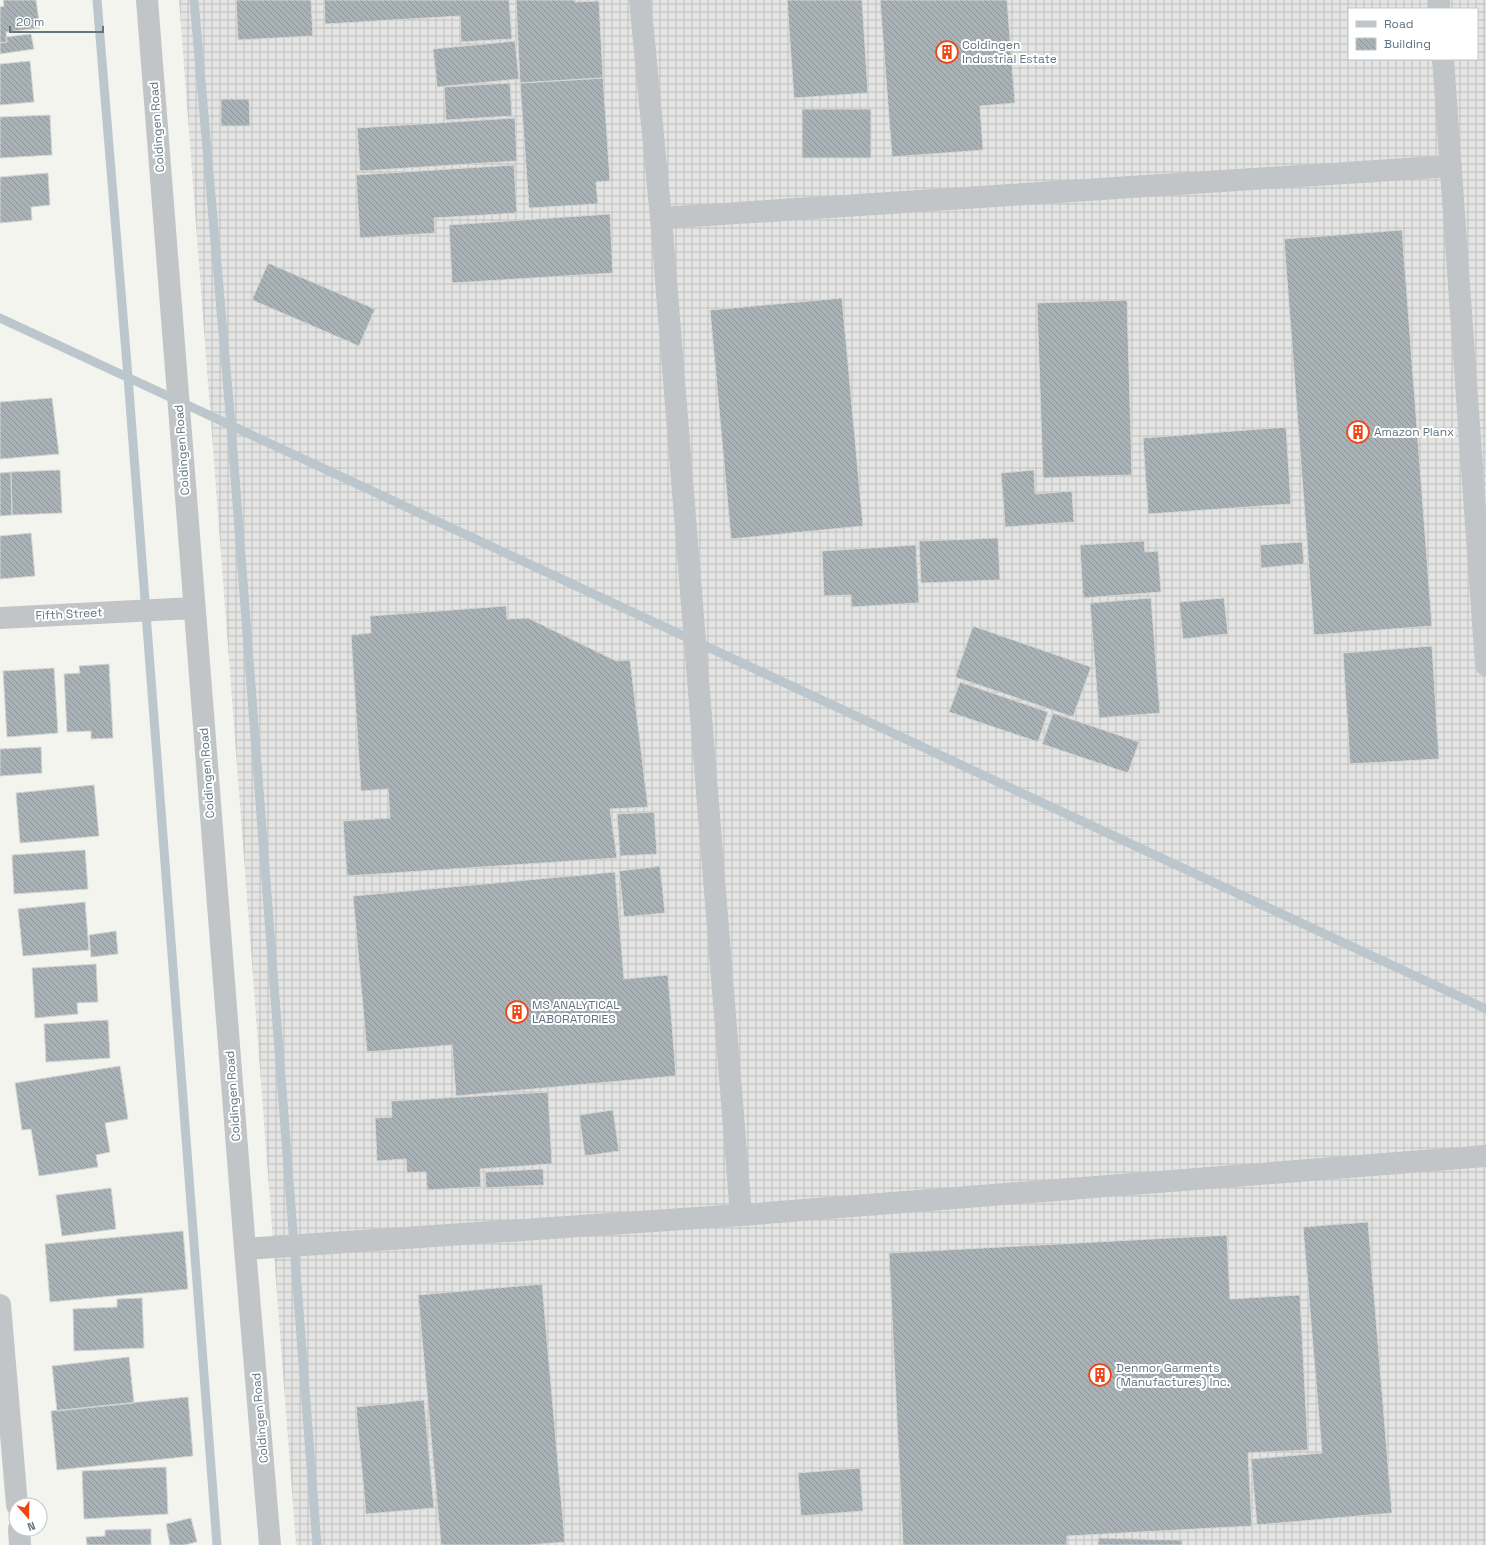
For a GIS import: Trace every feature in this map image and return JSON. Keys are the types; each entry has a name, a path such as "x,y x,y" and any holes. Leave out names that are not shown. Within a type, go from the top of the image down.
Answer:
{"street":[{"name":"Coldingen Road","path":"147,0 245,1249 270,1545"},
{"path":"640,0 661,218 741,1215"},
{"path":"1443,60 1486,665"},
{"path":"661,218 1451,166"},
{"name":"Fifth Street","path":"0,618 194,608"},
{"path":"245,1249 741,1215 1486,1156"},
{"path":"0,1306 16,1497"}],"shaded area":[{"path":"179,0 1486,0 1486,1545 296,1545"}],"building":[{"path":"3,0 36,0 40,28 6,32 7,42 0,43 0,7 4,6"},
{"path":"236,0 311,0 313,36 238,40"},
{"path":"324,0 509,0 512,39 461,42 460,16 325,24"},
{"path":"516,0 575,0 575,2 599,1 603,78 520,83"},
{"path":"787,0 862,0 868,93 794,98"},
{"name":"Coldingen Industrial Estate","path":"880,0 1007,0 1015,103 980,106 983,150 892,157"},
{"path":"31,34 34,49 0,54 0,43 7,42 6,37"},
{"path":"515,41 519,79 437,87 433,49"},
{"path":"30,61 34,102 0,105 0,64"},
{"path":"603,78 610,181 596,182 598,204 529,208 520,83"},
{"path":"510,83 512,116 446,120 444,87"},
{"path":"221,99 249,99 250,126 221,126"},
{"path":"802,109 871,109 871,158 802,158"},
{"path":"50,115 52,155 0,158 0,117"},
{"path":"515,118 517,161 360,171 357,128"},
{"path":"514,165 517,213 434,218 435,233 360,238 356,175"},
{"path":"48,173 50,205 31,207 32,220 0,223 0,177"},
{"path":"610,214 613,273 452,283 449,225"},
{"name":"Amazon Planx","path":"1402,230 1432,626 1314,635 1284,239"},
{"path":"268,263 375,309 359,346 252,300"},
{"path":"842,298 863,526 731,539 710,310"},
{"path":"1127,300 1132,475 1043,478 1037,303"},
{"path":"52,398 59,454 0,459 0,402"},
{"path":"1286,427 1291,504 1148,514 1143,438"},
{"path":"60,470 62,513 12,515 11,472"},
{"path":"1034,470 1035,494 1072,491 1074,522 1005,527 1001,473"},
{"path":"11,472 12,515 0,516 0,473"},
{"path":"31,533 35,576 0,579 0,536"},
{"path":"998,538 1000,580 921,583 919,541"},
{"path":"1144,541 1145,552 1158,551 1161,592 1083,598 1080,545"},
{"path":"1302,542 1304,564 1261,568 1260,545"},
{"path":"916,545 919,603 851,607 851,595 824,596 822,551"},
{"path":"1151,598 1160,713 1099,718 1090,603"},
{"path":"1224,598 1228,634 1183,639 1179,602"},
{"path":"506,606 507,619 528,618 616,661 630,660 648,807 610,809 617,858 347,876 343,821 390,818 388,789 361,791 351,635 371,633 370,616"},
{"path":"973,626 1091,667 1073,717 955,677"},
{"path":"1432,646 1439,759 1350,764 1343,653"},
{"path":"109,664 113,738 91,739 91,731 67,732 64,674 80,673 79,666"},
{"path":"54,668 58,733 7,737 3,671"},
{"path":"960,682 1048,712 1038,742 949,712"},
{"path":"1053,713 1139,742 1128,773 1042,744"},
{"path":"41,747 42,773 0,776 0,749"},
{"path":"94,785 99,836 20,843 16,793"},
{"path":"654,812 657,854 620,856 617,814"},
{"path":"85,850 88,889 14,894 12,855"},
{"path":"660,866 665,913 624,917 619,871"},
{"name":"MS ANALYTICAL LABORATORIES","path":"615,872 624,979 668,975 676,1076 456,1096 452,1045 367,1052 353,896"},
{"path":"85,902 89,950 23,956 18,909"},
{"path":"116,931 118,954 91,957 89,935"},
{"path":"96,964 98,1002 77,1003 78,1014 35,1018 32,968"},
{"path":"108,1020 110,1058 46,1062 44,1024"},
{"path":"120,1066 128,1119 105,1123 110,1152 96,1155 98,1167 39,1176 31,1129 22,1130 15,1083"},
{"path":"548,1092 552,1164 480,1169 481,1187 427,1190 426,1172 407,1173 406,1159 377,1161 375,1118 392,1117 391,1101"},
{"path":"613,1110 619,1151 585,1156 579,1115"},
{"path":"543,1169 544,1185 486,1188 485,1172"},
{"path":"111,1188 116,1229 62,1236 56,1195"},
{"path":"1368,1222 1392,1513 1257,1525 1251,1459 1322,1453 1303,1227"},
{"path":"183,1231 188,1289 50,1302 45,1244"},
{"name":"Denmor Garments (Manufactures) Inc.","path":"1227,1235 1230,1299 1300,1295 1308,1450 1248,1453 1252,1526 1067,1536 1067,1545 903,1545 889,1253"},
{"path":"542,1284 565,1542 528,1545 441,1545 418,1295"},
{"path":"142,1298 144,1348 74,1351 73,1309 117,1307 117,1299"},
{"path":"129,1357 134,1403 57,1411 52,1366"},
{"path":"188,1397 193,1456 57,1470 51,1411"},
{"path":"424,1400 434,1508 366,1514 356,1407"},
{"path":"166,1467 168,1514 84,1519 82,1471"},
{"path":"860,1468 863,1511 801,1516 798,1473"},
{"path":"191,1518 197,1542 184,1545 170,1545 166,1524"},
{"path":"151,1529 151,1545 87,1545 86,1537 105,1536 105,1530"},
{"path":"1098,1538 1182,1540 1182,1545 1098,1545"}],"waterway":[{"path":"97,0 128,377 217,1545"},
{"path":"194,0 231,425 317,1545"},
{"path":"0,318 1486,1009"}],"place":[{"name":"Coldingen Industrial Estate","path":"947,52"},
{"name":"Amazon Planx","path":"1358,432"},
{"name":"MS ANALYTICAL LABORATORIES","path":"517,1012"},
{"name":"Denmor Garments (Manufactures) Inc.","path":"1100,1375"}]}
